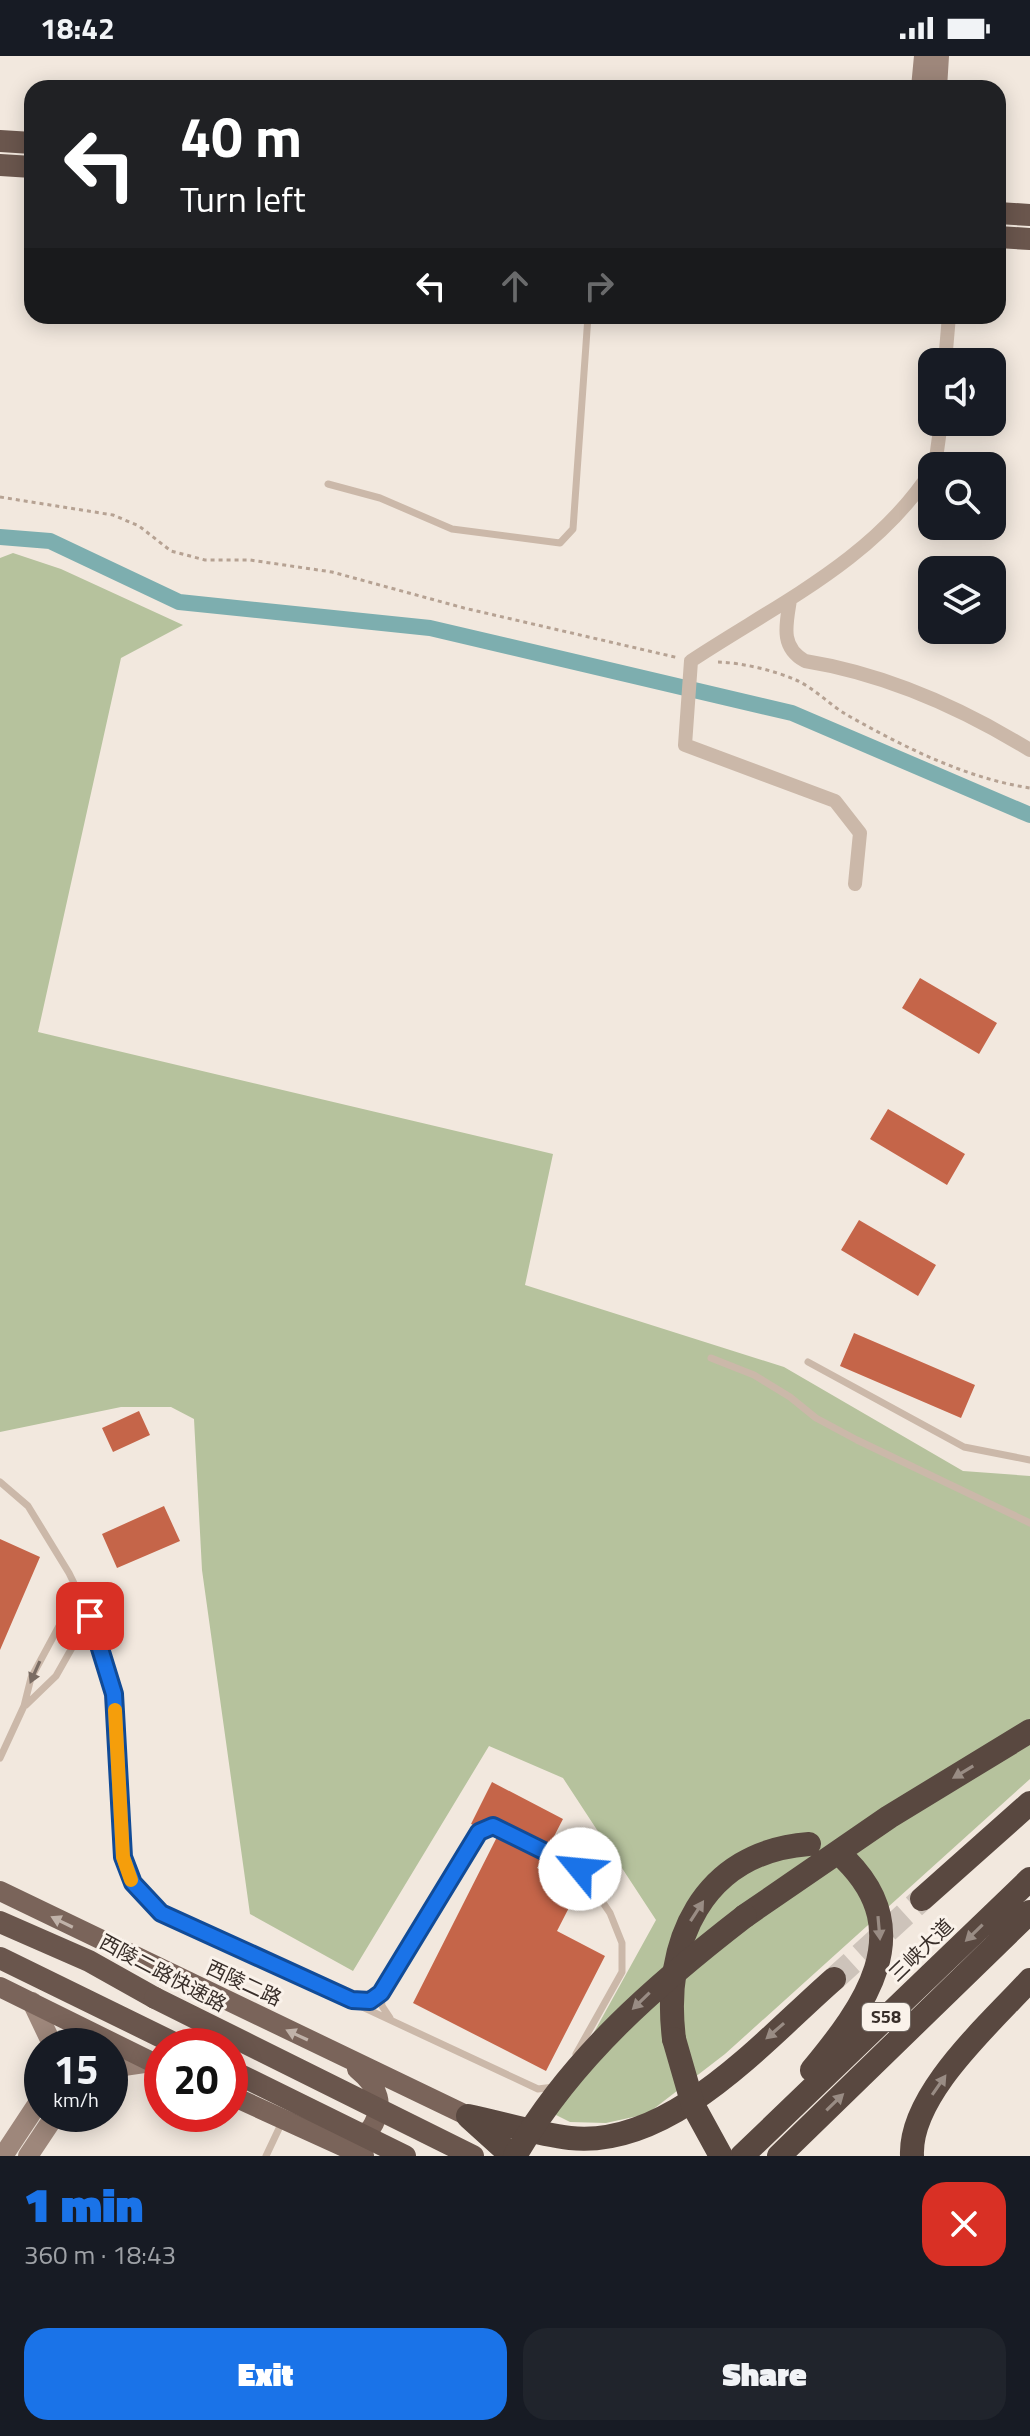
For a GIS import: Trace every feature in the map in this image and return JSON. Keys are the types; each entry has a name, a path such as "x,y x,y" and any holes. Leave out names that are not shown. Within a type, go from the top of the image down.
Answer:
{"highway":[{"path":"0,141 24,142"},
{"path":"0,165 24,166"},
{"path":"1006,214 1030,215"},
{"path":"1006,238 1030,239"},
{"path":"468,2116 514,2156 605,2038 645,1997 745,1916 889,1817 1030,1731"},
{"path":"922,1899 1030,1803"},
{"path":"721,2156 693,2105 674,2039 671,1989 675,1958 695,1910 732,1872 760,1855 809,1844"},
{"path":"740,2156 818,2063 867,1997 881,1959 880,1922 864,1878 846,1860"},
{"name":"三峡大道","path":"740,2156 1030,1879"},
{"path":"0,1906 89,1961"},
{"name":"S58","path":"779,2156 1030,1912"},
{"name":"西陵二路快速路","path":"0,1922 89,1961 155,1998 473,2156"},
{"path":"0,1958 144,2028"},
{"path":"468,2116 571,2138 615,2136 653,2125 715,2084 834,1979"},
{"path":"912,2156 923,2109 939,2084 1030,1980"},
{"path":"248,2079 405,2156"}],"main road":[{"path":"922,80 924,56"},
{"path":"938,80 939,56"},
{"name":"西陵二路","path":"0,1891 468,2116"},
{"path":"0,1987 144,2058"},
{"path":"32,2002 44,2028"},
{"path":"313,2132 336,2139 358,2138 370,2130 381,2104 376,2089 363,2074 326,2049"},
{"path":"248,2103 364,2156"},
{"path":"3,2156 24,2124"},
{"path":"28,2156 44,2132"}],"street":[{"path":"946,348 948,324"},
{"path":"855,884 860,833 835,801 685,745 691,661 790,600 866,547 918,492"},
{"path":"790,600 785,630 787,644 795,655 805,661 925,694 972,715 1030,750"}],"lane":[{"path":"328,484 380,498 452,529 560,543 573,529 587,324"},
{"path":"711,1358 754,1375 790,1397 816,1418 857,1440 1030,1523"},
{"path":"808,1362 964,1447 1030,1460"},
{"path":"0,1482 28,1506 90,1616 114,1694 123,1857 133,1883 161,1913 546,2090 562,2079 622,1972 622,1943 610,1913 580,1869 493,1826 486,1826 479,1832 371,2009"},
{"path":"0,1758 24,1706 31,1678 78,1591"},
{"path":"24,1706 56,1676 90,1616"},
{"path":"352,2000 367,2002 381,1994"},
{"path":"381,1994 382,2006 391,2019"},
{"path":"266,2156 284,2118"}],"path":[{"path":"0,497 113,515 139,526 171,551 205,560 250,560 332,572 464,608 691,661 734,663 797,681 843,712 901,744 949,765 1030,788"}],"green space":[{"path":"13,553 61,569 183,625 121,658 38,1032 553,1154 525,1285 784,1367 963,1471 1030,1476 1030,1779 725,2054 647,2114 606,2123 570,2122 550,2112 656,1920 563,1778 489,1746 353,1971 250,1914 202,1570 194,1419 171,1407 121,1407 0,1432 0,558"}],"building":[{"path":"920,978 997,1023 979,1054 902,1008"},
{"path":"888,1109 965,1154 947,1185 870,1139"},
{"path":"859,1220 936,1265 918,1296 841,1250"},
{"path":"854,1333 975,1385 961,1418 840,1366"},
{"path":"139,1411 150,1435 113,1452 102,1428"},
{"path":"164,1506 180,1541 117,1568 102,1534"},
{"path":"0,1539 40,1557 0,1650"},
{"path":"492,1782 563,1819 549,1846 495,1820 476,1826 471,1824"},
{"path":"493,1833 543,1858 537,1868 578,1890 557,1931 605,1956 546,2071 413,2003 497,1837"}],"waterway":[{"path":"0,537 50,541 179,602 430,628 792,713 1030,815"}],"tunnel":[{"path":"834,1979 922,1899"}],"slow traffic":[{"path":"115,1710 123,1857 131,1880"}],"route":[{"path":"90,1616 114,1694 123,1857 133,1883 161,1913 352,2000 367,2002 381,1993 479,1832 486,1826 493,1826 580,1869"}]}
